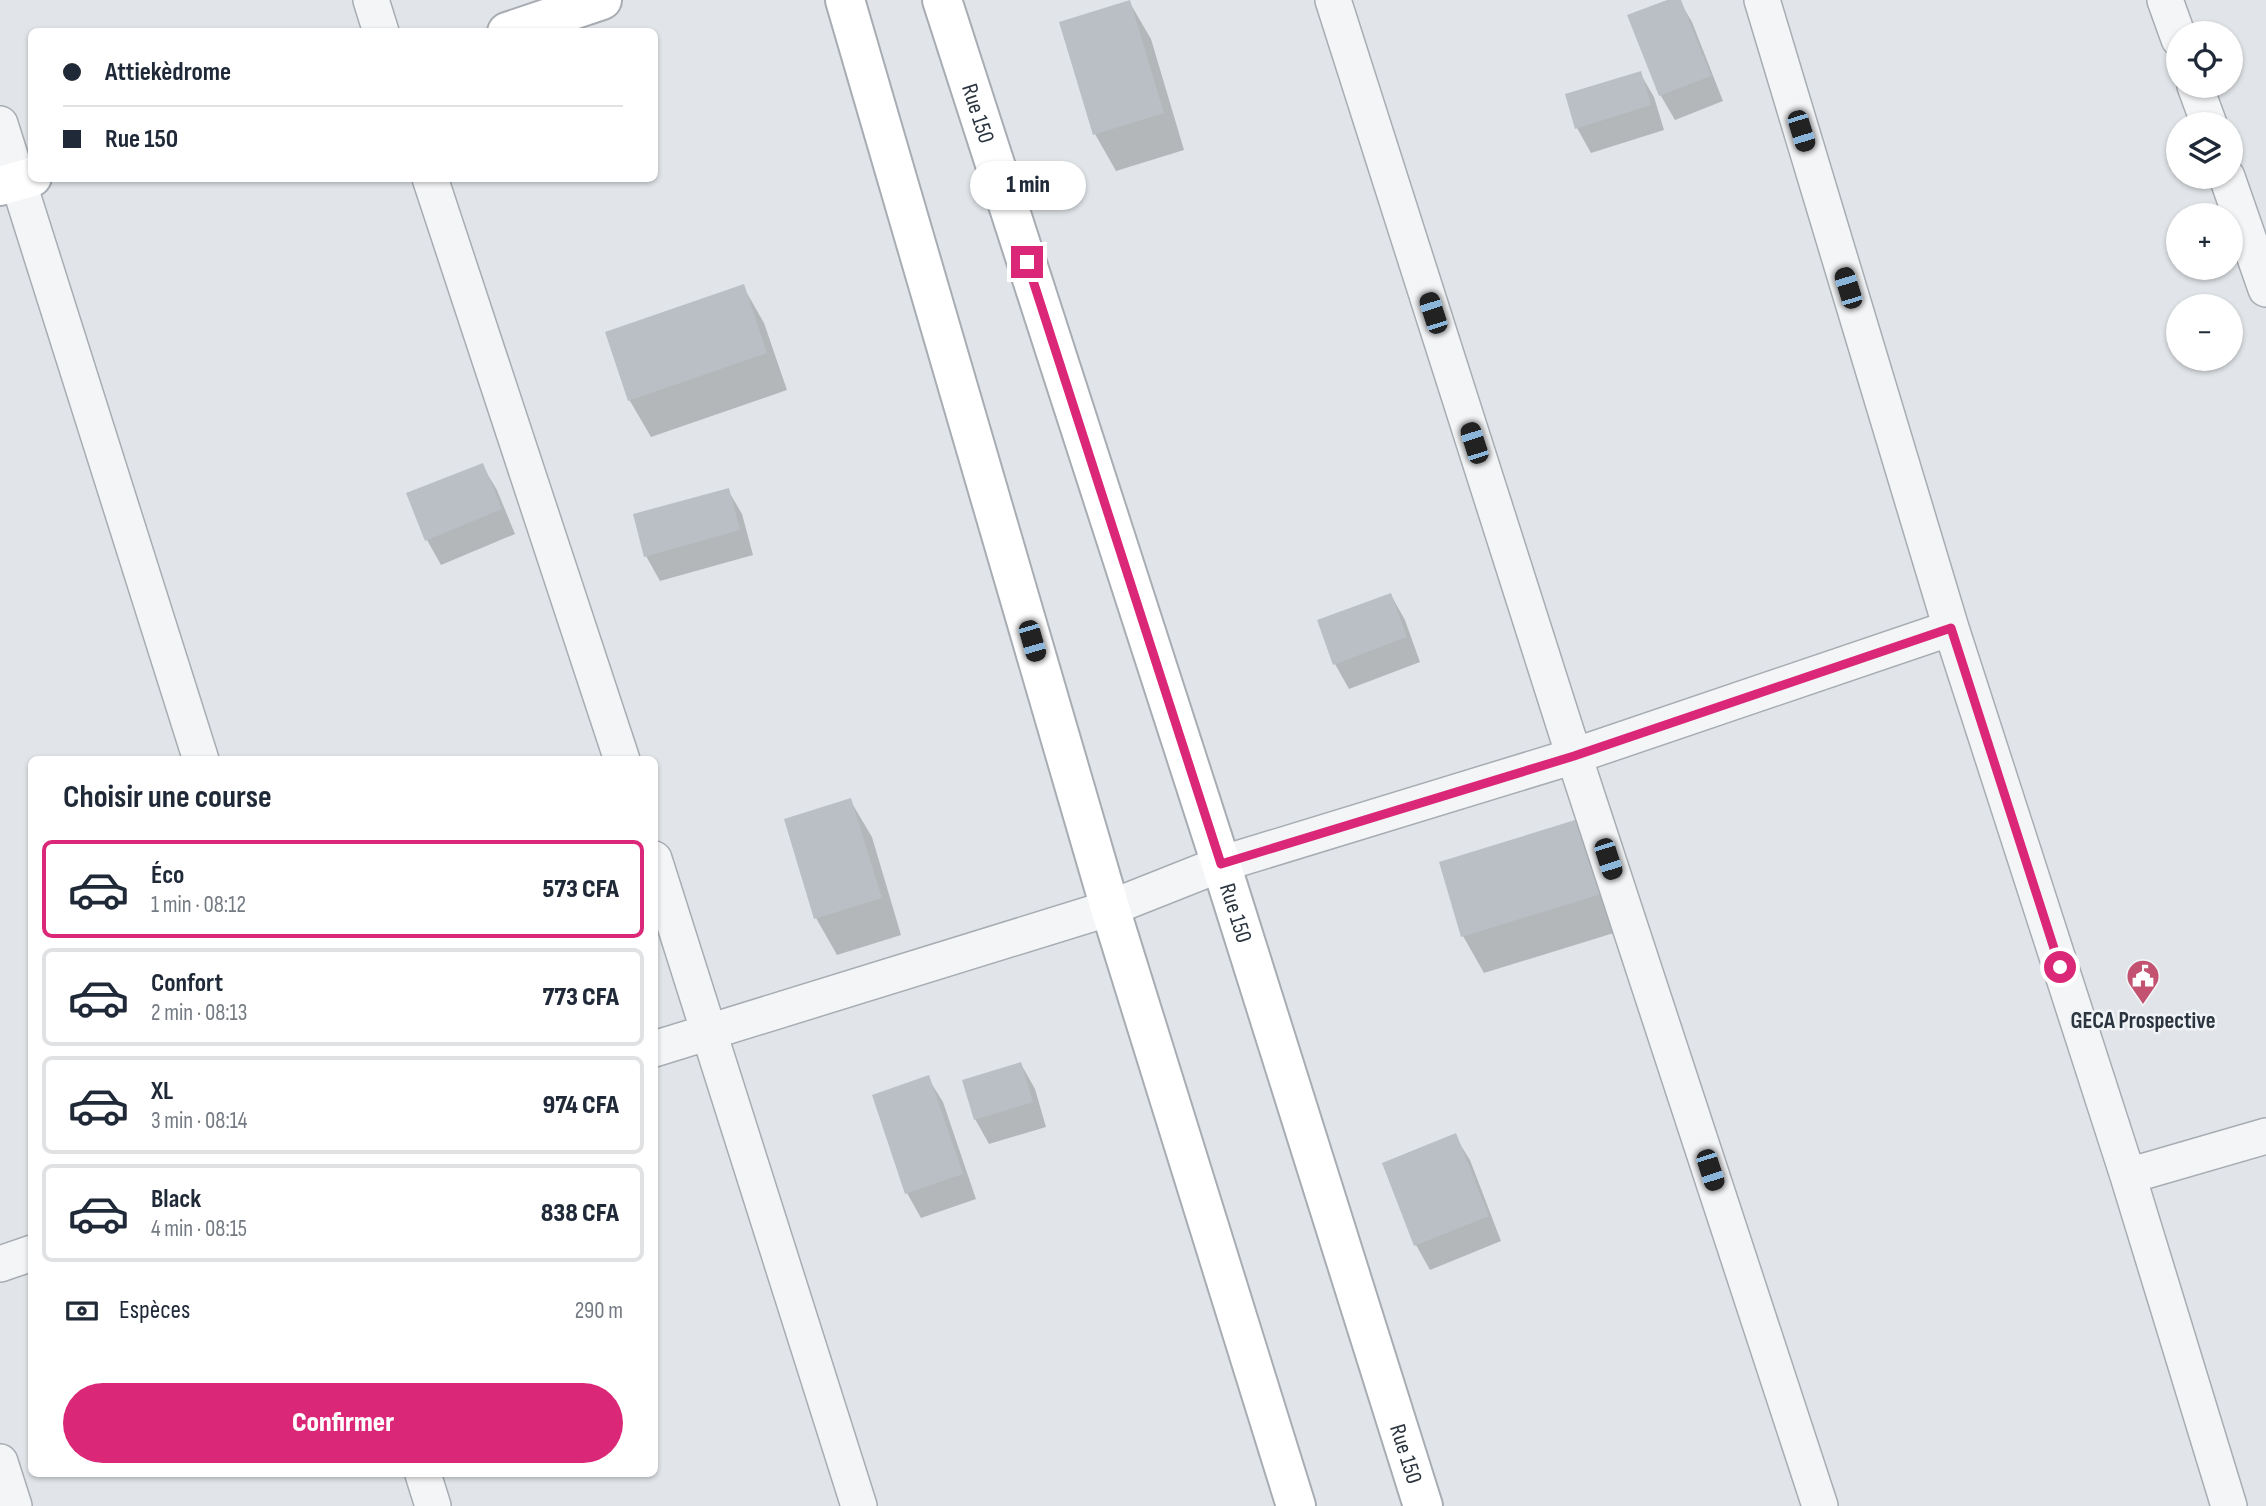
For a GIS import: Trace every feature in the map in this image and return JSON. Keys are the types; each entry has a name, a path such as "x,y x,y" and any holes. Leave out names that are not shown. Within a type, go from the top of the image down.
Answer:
{"main road":[{"path":"519,28 602,0"},
{"path":"845,0 1110,908 1296,1506"},
{"name":"Rue 150","path":"943,0 1221,864 1423,1506"}],"street":[{"path":"371,0 380,28"},
{"path":"1333,0 1574,756 1820,1506"},
{"path":"1762,0 1951,628 2128,1176 2229,1506"},
{"path":"2165,0 2173,21"},
{"path":"0,124 200,756"},
{"path":"431,182 621,756"},
{"path":"2231,189 2266,289"},
{"path":"658,1048 1110,908 1221,864 1574,756 1951,628"},
{"path":"658,871 712,1032 859,1506"},
{"path":"2128,1176 2266,1136"},
{"path":"0,1264 28,1254"},
{"path":"0,1462 14,1506"},
{"path":"424,1477 433,1506"}],"building":[{"path":"1130,0 1164,113 1093,135 1059,22"},
{"path":"1667,0 1681,0 1711,76 1659,96 1627,15"},
{"path":"1641,71 1651,105 1575,129 1565,94"},
{"path":"744,284 767,353 628,401 605,332"},
{"path":"483,463 502,509 425,541 406,493"},
{"path":"729,488 740,530 644,557 633,514"},
{"path":"1391,593 1407,637 1333,665 1317,620"},
{"path":"851,798 882,898 814,919 784,819"},
{"path":"1588,816 1611,891 1461,937 1439,862"},
{"path":"1021,1062 1033,1102 974,1120 962,1080"},
{"path":"929,1075 963,1174 905,1194 872,1095"},
{"path":"1456,1133 1489,1216 1414,1246 1382,1163"}],"place":[{"name":"GECA Prospective","path":"2143,1006"}],"route":[{"path":"1027,262 1221,864 1574,756 1951,628 2060,967"}]}
